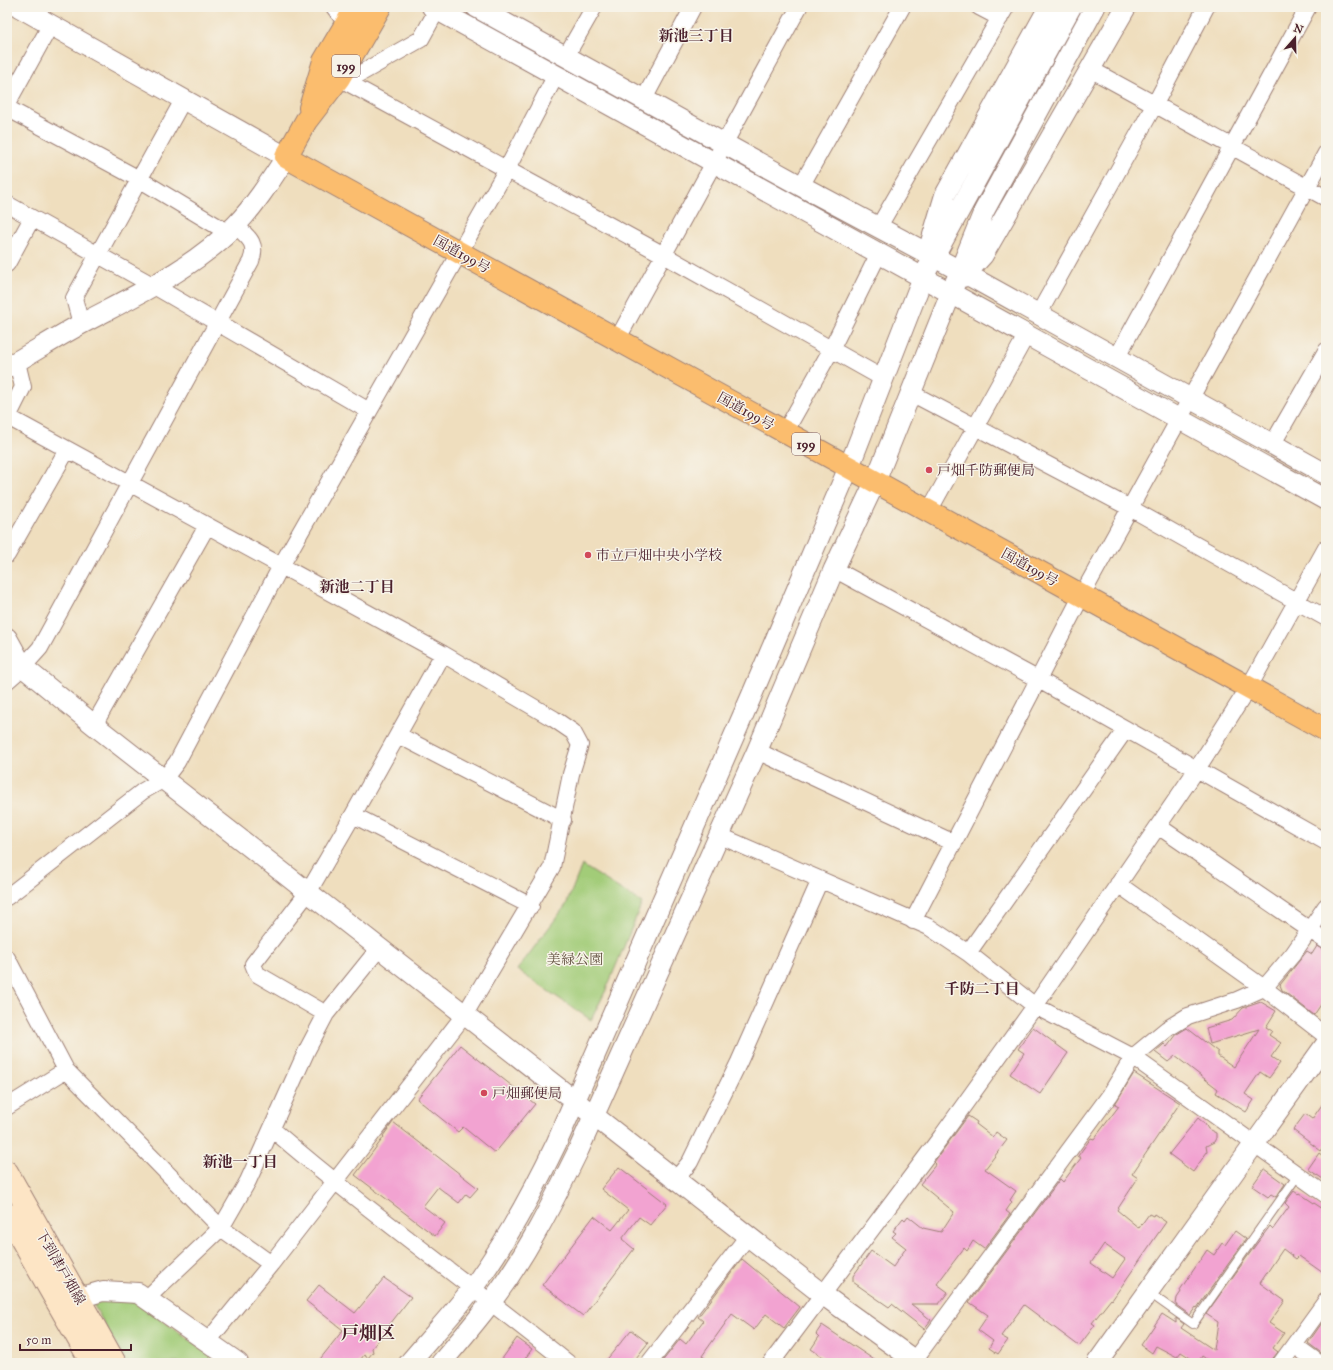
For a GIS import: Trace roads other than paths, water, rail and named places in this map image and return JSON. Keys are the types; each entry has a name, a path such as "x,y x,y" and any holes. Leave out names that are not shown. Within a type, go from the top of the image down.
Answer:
{"highway":[{"name":"199","path":"306,121 324,61 356,7"},
{"name":"199","path":"286,157 306,121 343,79 380,7"},
{"name":"国道199号","path":"286,157 1326,730"}],"main road":[{"name":"下到津戸畑線","path":"7,1172 68,1300 92,1363"},
{"name":"下到津戸畑線","path":"7,1214 115,1363"}],"street":[{"path":"18,7 286,157 261,194 231,228 197,257 154,286 81,324 12,365 23,387 8,418 443,654 554,719 573,732 580,745 571,774 563,820 552,867 531,906 465,1014 271,1264 208,1340"},
{"path":"334,7 343,19 343,30"},
{"path":"566,56 594,7"},
{"path":"644,99 694,7"},
{"path":"617,340 662,254 799,7"},
{"path":"801,186 902,7"},
{"path":"878,228 1003,13 979,7"},
{"path":"931,256 936,219 946,195 1049,7"},
{"path":"409,1363 473,1287 504,1241 536,1186 576,1100 849,467 931,256 964,201 1071,7"},
{"path":"441,1363 492,1301 526,1251 552,1203 594,1114 757,751 834,569 875,482 950,293 963,273 984,211 1095,7"},
{"path":"963,273 983,255 1126,7"},
{"path":"1038,315 1155,104 1206,7"},
{"path":"1116,359 1308,7"},
{"path":"343,79 421,39 434,8 1326,500"},
{"path":"484,9 801,186 963,273 1326,474"},
{"path":"7,104 50,26"},
{"path":"1090,69 1326,198"},
{"path":"7,897 143,791 164,779 177,762 280,566 507,169 556,75"},
{"path":"343,79 662,254 884,379"},
{"path":"81,324 74,298 183,100"},
{"path":"7,108 231,228 251,241 255,251 131,484 82,569 40,648 23,667 7,681"},
{"path":"913,921 1082,595 1326,153"},
{"path":"7,204 154,286 369,411"},
{"path":"7,264 32,218"},
{"path":"785,432 831,350 879,253"},
{"path":"929,511 1027,334"},
{"path":"1272,445 1326,351"},
{"path":"911,393 1130,508 1326,618"},
{"path":"7,555 67,450"},
{"path":"94,725 207,526"},
{"path":"771,1363 941,1137 1035,1006 1197,769 1249,687 1298,602 1326,548"},
{"path":"834,569 1039,680 1326,842"},
{"path":"7,638 23,667 94,725 677,1178 822,1294 915,1362 1105,1101 1133,1057 1167,1029 1188,1016 1237,1000 1264,988 1293,954 1326,906"},
{"path":"326,1014 257,974 253,964 309,891 354,815 443,654"},
{"path":"968,953 1126,729"},
{"path":"398,735 563,820"},
{"path":"757,751 954,843"},
{"path":"354,815 531,906"},
{"path":"1158,826 1309,931 1326,941"},
{"path":"718,835 929,927 968,953 1035,1006 1133,1057 1326,1195"},
{"path":"677,1178 690,1162 739,1062 820,880"},
{"path":"1118,884 1264,988 1326,1036"},
{"path":"146,1299 221,1228 248,1181 307,1050 326,1014 380,947"},
{"path":"7,958 66,1070 221,1228 271,1264"},
{"path":"1097,1363 1326,1044"},
{"path":"7,1106 66,1070"},
{"path":"272,1129 334,1182 492,1301 568,1363"},
{"path":"649,1363 748,1236"},
{"path":"68,1300 104,1291 138,1293 208,1340 238,1363"},
{"path":"1281,1363 1326,1301"},
{"path":"1294,1345 1319,1363"}],"lane":[{"path":"1148,1292 1193,1324 1298,1175"}],"place":[{"name":"戸畑千防郵便局","path":"929,470"},
{"name":"市立戸畑中央小学校","path":"588,555"},
{"name":"戸畑郵便局","path":"484,1093"}],"district":[{"name":"新池三丁目","path":"696,36"},
{"name":"新池二丁目","path":"357,587"},
{"name":"千防二丁目","path":"982,989"},
{"name":"新池一丁目","path":"240,1162"},
{"name":"戸畑区","path":"368,1333"}],"park label":[{"name":"美緑公園","path":"575,959"}]}
